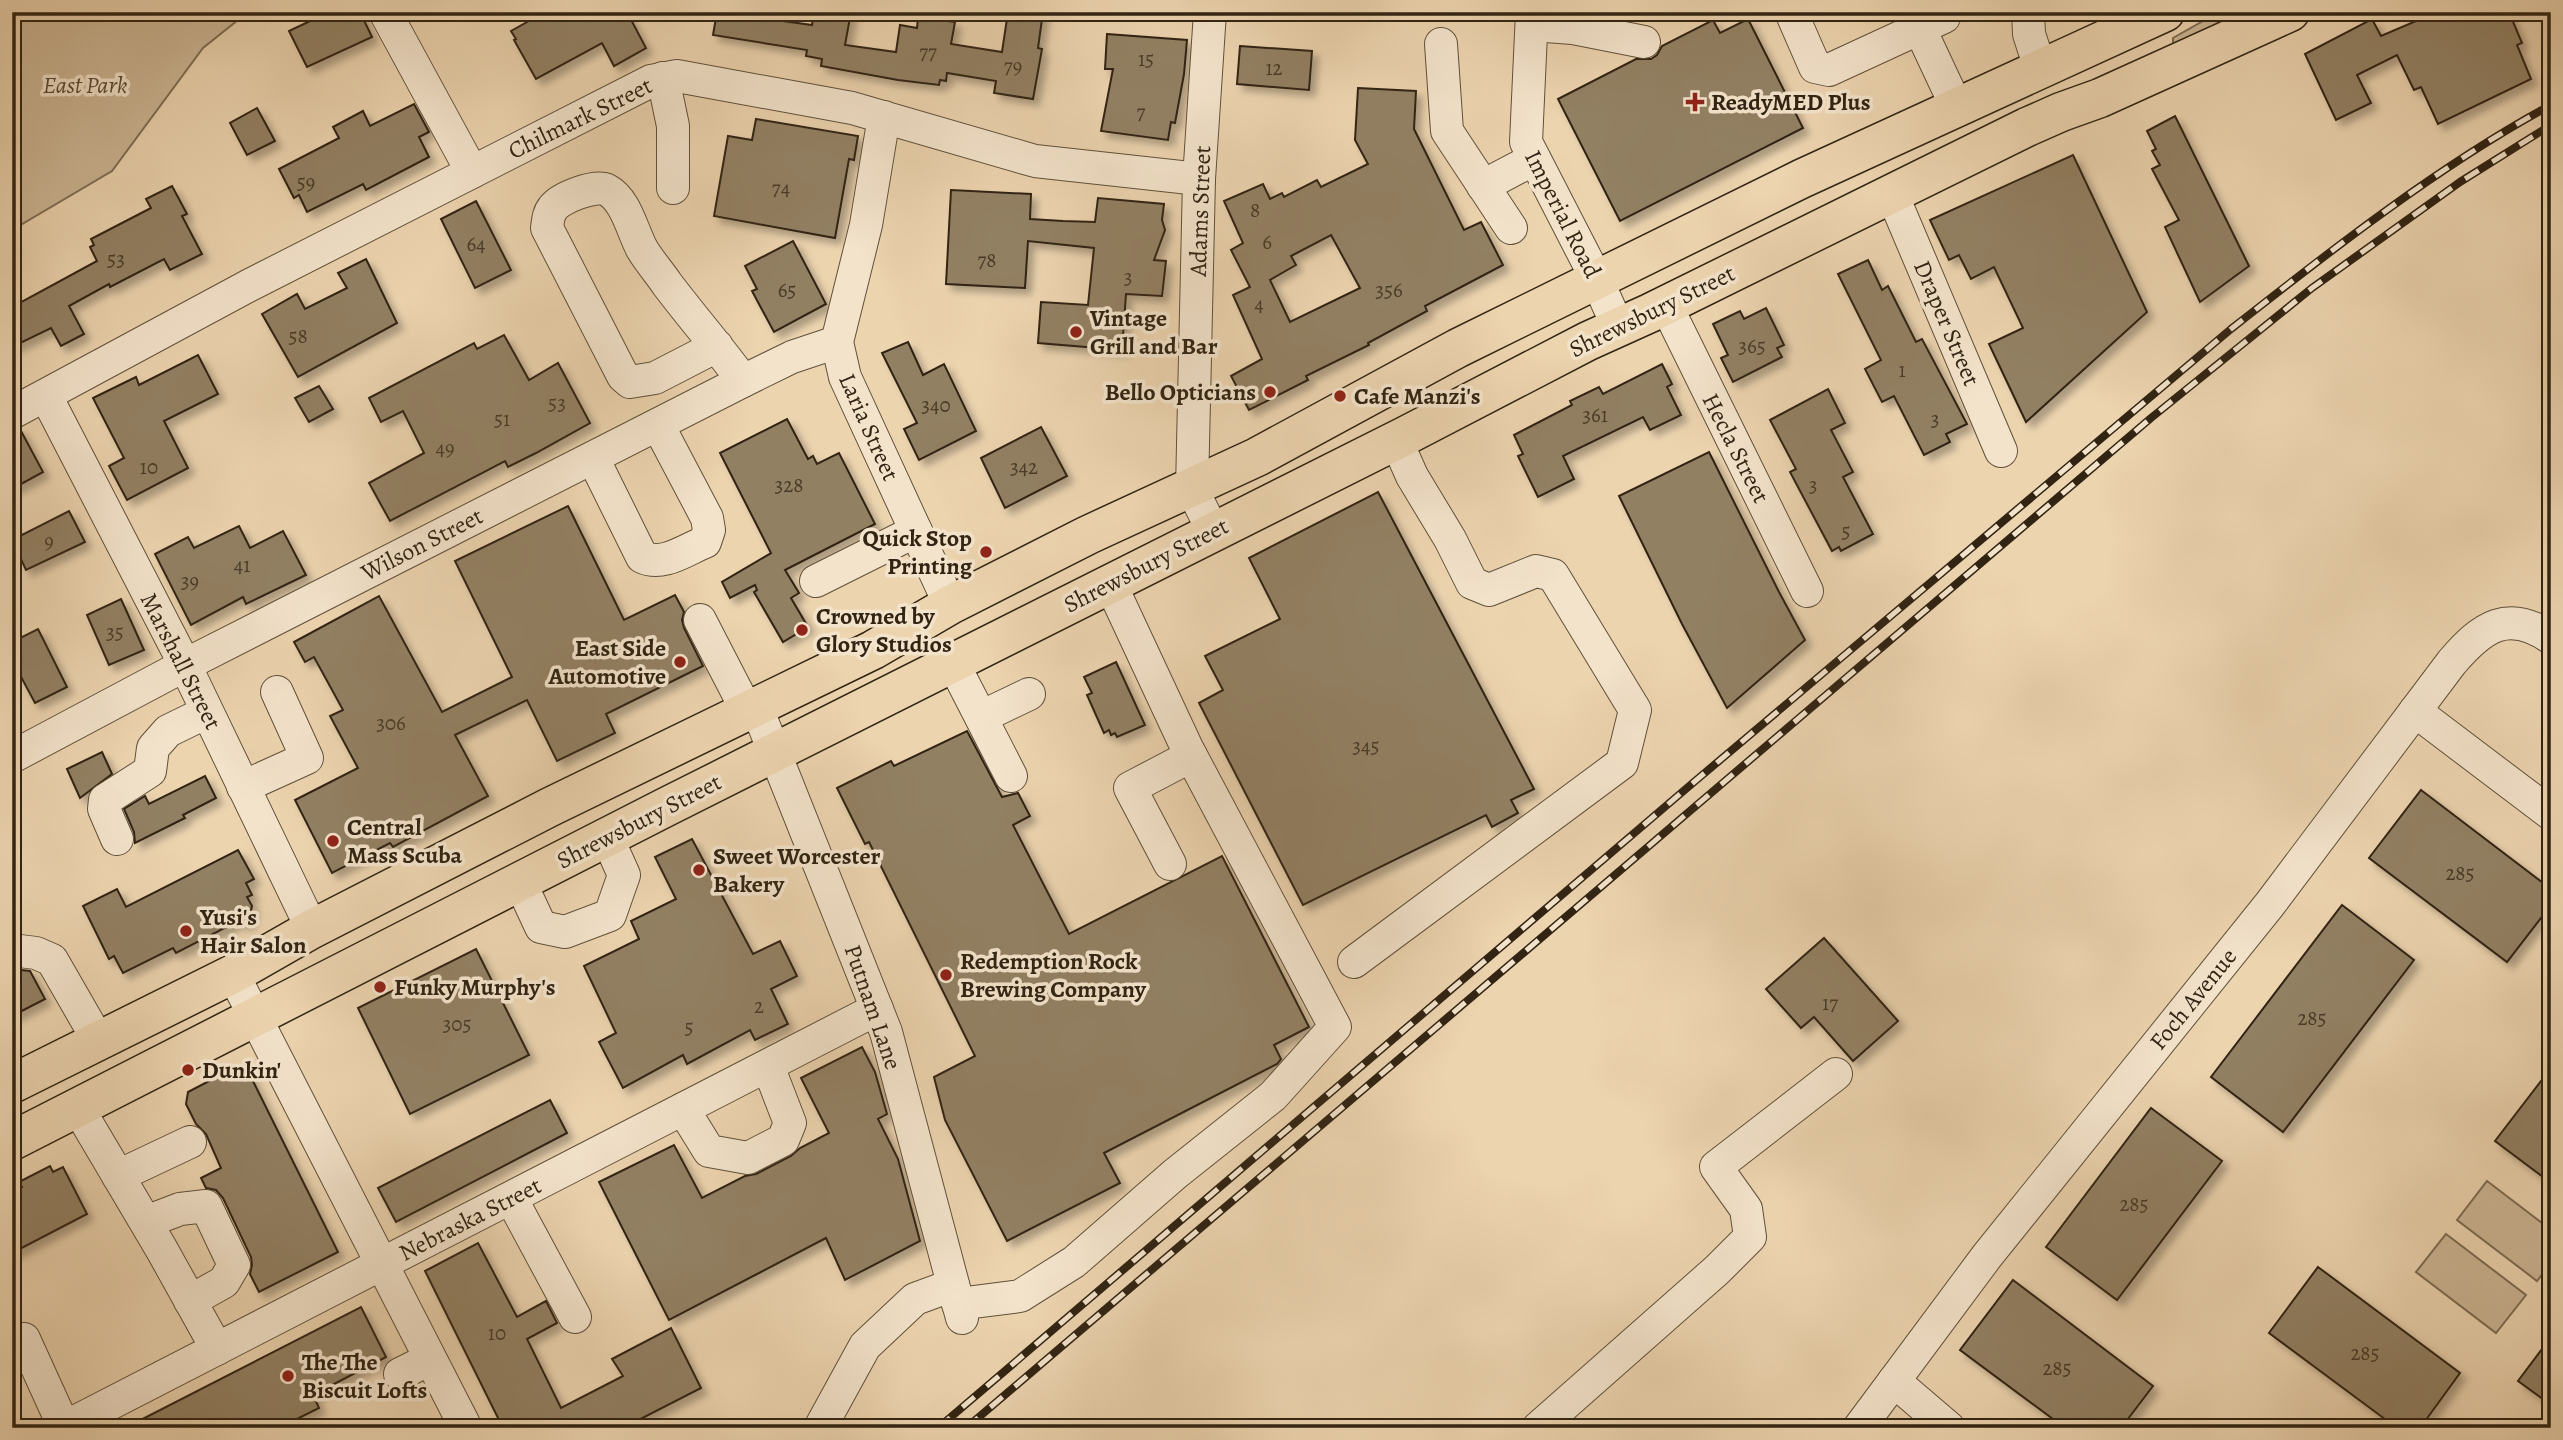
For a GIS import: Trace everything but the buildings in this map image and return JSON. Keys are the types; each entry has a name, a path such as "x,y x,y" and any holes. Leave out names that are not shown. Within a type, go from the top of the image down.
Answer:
{"main road":[{"name":"Shrewsbury Street","path":"12,1084 233,974 312,929 550,807 873,650 950,604 1088,535 1257,457 1458,348 1801,179 2165,12"},
{"name":"Shrewsbury Street","path":"12,1141 607,837 1619,327 2061,112 2100,98 2290,12"}],"street":[{"path":"385,12 472,172"},
{"name":"Adams Street","path":"1210,12 1199,179 1192,489 1213,531"},
{"path":"1791,12 1815,67 1829,70 1932,20 1957,108"},
{"path":"2028,12 2029,34 2040,68"},
{"path":"1532,18 1644,41"},
{"name":"Imperial Road","path":"1532,18 1526,142 1619,327"},
{"path":"1441,44 1447,131 1511,228"},
{"name":"Chilmark Street","path":"12,414 248,286 651,81 663,78 677,76 852,107 1035,161 1199,179"},
{"path":"663,78 673,125 673,188"},
{"name":"Laria Street","path":"884,117 866,225 837,342 845,377 950,604"},
{"path":"1483,186 1534,159"},
{"path":"717,346 654,378 631,382 623,376 547,228 548,216 554,206 580,192 599,188 606,189 619,201 643,251 717,346 743,381"},
{"name":"Draper Street","path":"1892,194 2001,451"},
{"name":"Hecla Street","path":"1666,305 1807,591"},
{"name":"Wilson Street","path":"12,757 185,665 743,381 792,357 837,342"},
{"name":"Marshall Street","path":"46,396 185,665 312,929"},
{"path":"593,458 642,557 652,562 663,560 705,542 709,530 707,518 658,425"},
{"path":"1354,961 1622,763 1635,709 1553,575 1536,571 1489,590 1472,583 1450,539 1412,476 1396,440"},
{"path":"816,581 916,531"},
{"path":"820,1428 865,1346 915,1299 958,1302 1020,1296 1074,1262 1175,1174 1273,1096 1335,1027 1191,756 1110,583"},
{"name":"Putnam Lane","path":"700,620 775,752 886,1032 958,1302"},
{"name":"Foch Avenue","path":"1859,1428 1987,1256 2270,904 2472,638 2492,626 2512,622 2534,626 2551,638"},
{"path":"953,663 1011,776"},
{"path":"243,787 307,758 277,692"},
{"path":"981,717 1029,694"},
{"path":"2415,711 2551,814"},
{"path":"117,839 104,809 105,800 150,771 153,748 169,731 207,712"},
{"path":"1170,864 1130,788 1191,756"},
{"path":"520,882 541,927 565,932 610,915 624,875 607,837"},
{"path":"12,950 36,953 52,960 97,1040"},
{"path":"233,974 466,1428"},
{"name":"Nebraska Street","path":"63,1427 877,1009"},
{"path":"683,1109 709,1151 748,1158 760,1152 783,1140 790,1123 768,1066"},
{"path":"1538,1428 1717,1270 1750,1237 1746,1209 1716,1167 1836,1074"},
{"path":"78,1108 217,1349"},
{"path":"118,1176 190,1142"},
{"path":"511,1198 575,1317"},
{"path":"146,1222 180,1209 206,1206 234,1265 224,1282 190,1301"},
{"path":"24,1339 63,1427"},
{"path":"400,1374 430,1359"},
{"path":"1894,1381 1930,1422"}],"green space":[{"name":"East Park","path":"12,12 248,12 203,48 112,171 12,230"},
{"path":"2219,12 2248,12 2177,45 2173,42 2173,38"},
{"path":"2487,1181 2551,1230 2551,1263 2537,1281 2457,1220"},
{"path":"2446,1234 2526,1295 2496,1333 2416,1272"}],"railway":[{"path":"938,1428 1694,782 2231,329 2346,240 2427,182 2468,154 2551,105"},
{"path":"966,1428 2151,418 2312,288 2460,182 2551,125"}],"place":[{"name":"ReadyMED Plus","path":"1695,102"},
{"name":"Vintage Grill and Bar","path":"1076,332"},
{"name":"Bello Opticians","path":"1270,392"},
{"name":"Cafe Manzi's","path":"1340,396"},
{"name":"Quick Stop Printing","path":"986,552"},
{"name":"Crowned by Glory Studios","path":"802,630"},
{"name":"East Side Automotive","path":"680,662"},
{"name":"Central Mass Scuba","path":"333,841"},
{"name":"Sweet Worcester Bakery","path":"699,870"},
{"name":"Yusi's Hair Salon","path":"186,931"},
{"name":"Redemption Rock Brewing Company","path":"946,975"},
{"name":"Funky Murphy's","path":"380,987"},
{"name":"Dunkin'","path":"188,1070"},
{"name":"The The Biscuit Lofts","path":"288,1376"}]}
